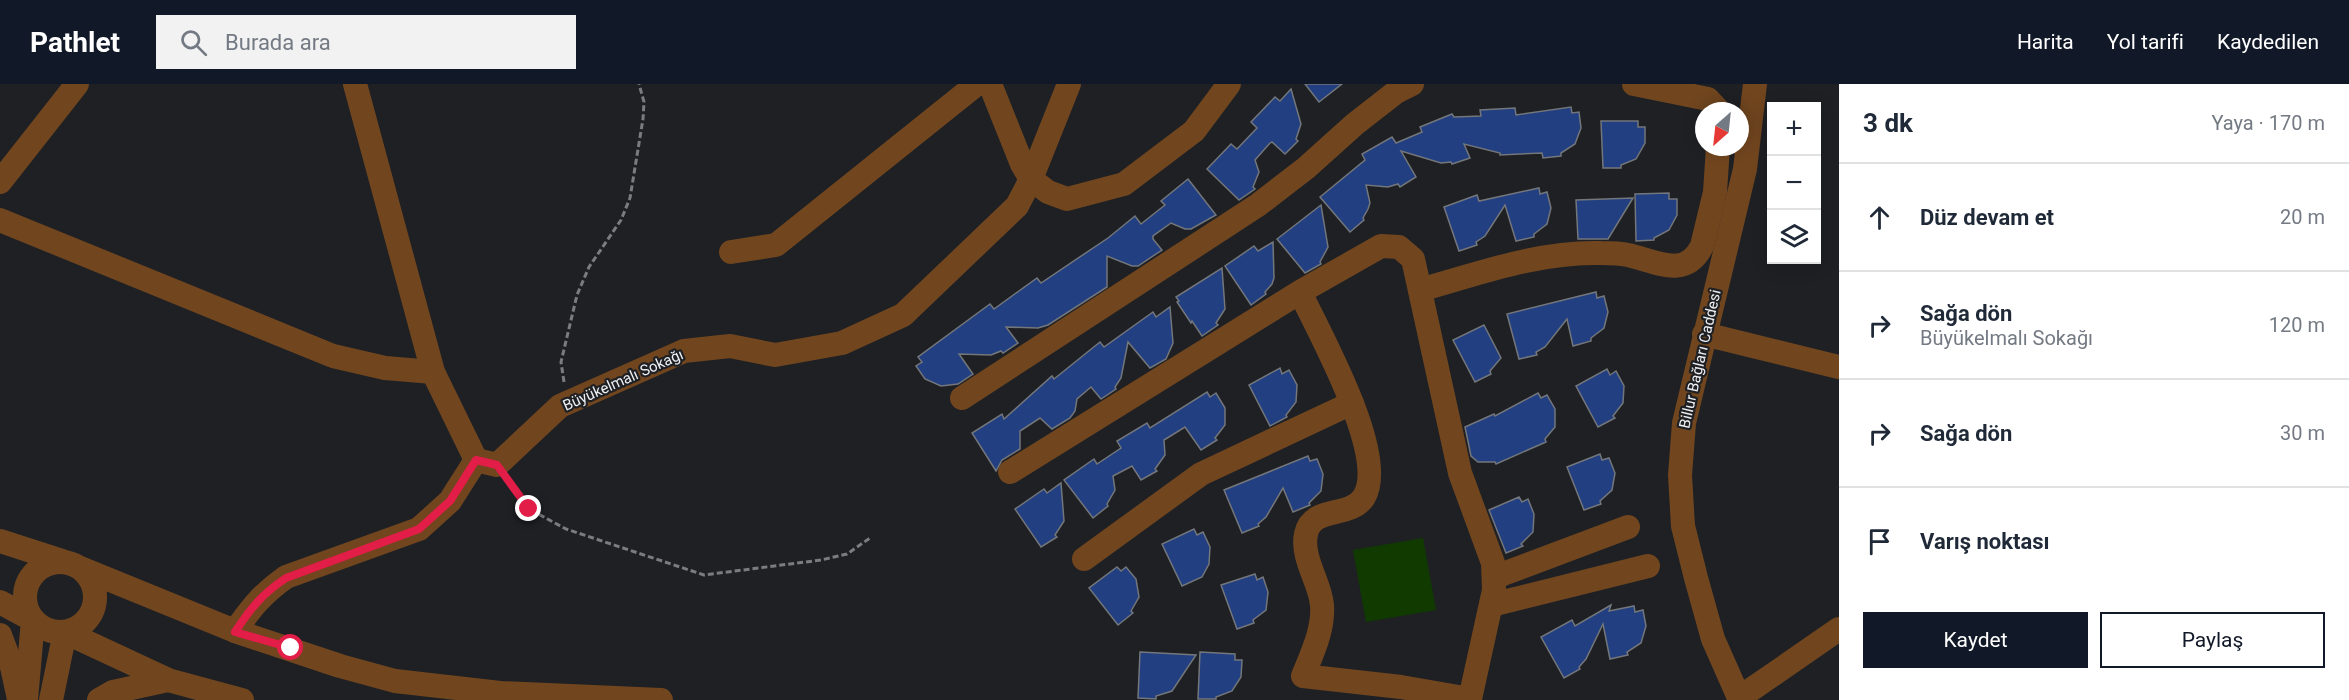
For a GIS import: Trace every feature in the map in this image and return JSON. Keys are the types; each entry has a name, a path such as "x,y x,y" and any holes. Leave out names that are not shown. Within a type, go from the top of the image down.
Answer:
{"street":[{"path":"0,182 77,84"},
{"path":"355,84 433,372 487,463"},
{"path":"730,252 776,245 977,84"},
{"path":"990,84 1022,164 1031,179 1048,192 1067,199 1124,184 1194,131 1229,84"},
{"name":"Büyükelmalı Sokağı","path":"235,632 255,602 286,578 419,529 487,463 560,406 570,401 684,351 730,346 775,355 842,343 903,315 1017,206 1031,179 1069,84"},
{"path":"962,398 1258,205 1306,168 1354,124 1412,84"},
{"path":"1634,84 1708,99 1711,102"},
{"name":"Billur Bağları Caddesi","path":"1739,699 1713,639 1683,526 1680,475 1684,423 1745,168 1755,84"},
{"path":"1420,290 1533,259 1576,253 1627,255 1670,266 1686,264 1698,254 1702,246 1715,192 1717,156"},
{"path":"0,220 333,356 385,368 433,372"},
{"path":"1010,472 1300,291 1381,246 1387,245 1405,250 1413,259 1460,473 1490,549 1495,577 1470,699 1400,693 1304,676 1318,635 1322,613 1322,603 1306,549 1307,530 1318,516 1355,506 1364,497 1367,490 1369,466 1367,446 1352,403 1300,291"},
{"path":"1704,334 1839,367"},
{"path":"1084,559 1201,474 1236,455 1352,403"},
{"path":"1495,577 1628,527"},
{"path":"0,541 72,565 235,632 395,681 500,693 661,700"},
{"path":"26,700 33,620 27,610 26,587 31,576 39,568 50,563 72,565 91,578 95,589 96,601 86,622 65,632"},
{"path":"1491,605 1648,566"},
{"path":"0,602 42,627 65,632 168,680 243,700"},
{"path":"1739,699 1839,629"},
{"path":"51,700 65,632"},
{"path":"0,635 12,667 19,700"},
{"path":"99,700 113,692 168,680"}],"path":[{"path":"570,401 561,362 582,280 597,254 616,231 630,198 643,119 644,102 639,84"},
{"path":"487,463 529,509 547,520 566,529 697,574 710,575 755,567 821,560 847,554 870,538"}],"green space":[{"path":"1423,538 1436,610 1366,622 1353,550"}],"building":[{"path":"1305,84 1342,84 1319,102"},
{"path":"1291,89 1301,124 1296,139 1298,141 1285,154 1272,142 1270,143 1255,160 1259,172 1253,187 1255,189 1239,200 1207,169 1231,144 1237,149 1257,128 1251,122 1275,97 1280,101"},
{"path":"1571,107 1572,113 1579,112 1581,128 1575,144 1561,153 1561,156 1543,158 1542,153 1500,155 1500,153 1464,144 1470,158 1452,164 1401,151 1416,177 1400,187 1398,184 1388,187 1366,185 1370,203 1368,209 1364,220 1350,232 1320,197 1365,160 1362,154 1392,137 1396,143 1422,132 1420,127 1452,114 1454,117 1481,116 1480,110 1515,108 1516,115"},
{"path":"1601,121 1638,121 1638,127 1645,127 1645,143 1636,159 1621,165 1621,168 1603,168"},
{"path":"1188,179 1216,215 1191,229 1171,223 1153,236 1162,250 1138,266 1132,266 1107,256 1107,287 1048,325 1038,328 1006,327 1018,343 1003,353 1001,351 991,355 959,354 973,374 958,384 941,386 925,379 916,366 922,362 918,357 990,304 994,309 1037,278 1041,283 1108,238 1135,216 1141,224 1165,205 1161,201"},
{"path":"1539,188 1540,194 1547,192 1551,208 1547,224 1534,234 1534,237 1516,241 1505,205 1485,236 1476,242 1477,245 1459,251 1444,207 1477,195 1479,201"},
{"path":"1669,193 1669,199 1677,199 1677,215 1669,230 1654,240 1636,241 1635,194"},
{"path":"1633,198 1608,239 1578,239 1576,200"},
{"path":"1321,205 1328,247 1321,264 1305,273 1277,239"},
{"path":"1273,242 1274,278 1272,284 1265,292 1266,294 1251,305 1225,266 1254,246 1258,251"},
{"path":"1222,268 1225,309 1216,323 1218,325 1202,336 1177,302 1179,301 1176,297"},
{"path":"1596,292 1597,298 1604,296 1608,312 1604,328 1591,338 1591,341 1573,346 1567,319 1545,347 1536,352 1537,355 1519,359 1507,314"},
{"path":"1170,307 1173,343 1166,359 1150,368 1128,342 1121,378 1116,389 1101,399 1091,387 1077,399 1075,411 1070,418 1052,429 1040,418 1020,431 1020,449 1002,460 996,471 972,433 1002,414 1004,419 1052,376 1054,379 1100,342 1104,347 1153,312 1156,317"},
{"path":"1484,325 1501,358 1490,371 1491,374 1475,382 1453,340"},
{"path":"1280,368 1282,374 1289,370 1297,385 1296,402 1286,415 1287,417 1270,426 1249,385"},
{"path":"1607,369 1610,375 1616,371 1624,386 1623,403 1613,416 1615,418 1598,427 1576,386"},
{"path":"1207,392 1210,397 1216,393 1225,408 1225,425 1215,438 1217,440 1201,450 1185,427 1164,440 1165,455 1155,469 1157,471 1141,480 1132,466 1113,476 1115,490 1108,506 1093,518 1064,480 1094,459 1097,464 1121,448 1117,441 1147,423 1150,428"},
{"path":"1538,393 1541,398 1547,395 1555,409 1555,427 1545,439 1546,442 1496,464 1495,462 1478,462 1471,456 1465,427 1494,414 1495,416"},
{"path":"1600,454 1602,460 1609,458 1615,473 1612,490 1600,501 1601,504 1584,510 1567,467"},
{"path":"1308,456 1310,461 1317,459 1323,474 1321,491 1309,503 1310,505 1293,512 1283,488 1266,517 1258,524 1259,526 1242,533 1224,490"},
{"path":"1061,483 1064,521 1055,535 1057,537 1041,547 1015,509 1044,489 1047,493"},
{"path":"1519,497 1522,502 1528,499 1534,514 1533,532 1521,544 1523,546 1506,553 1489,510"},
{"path":"1194,529 1197,535 1203,532 1210,547 1209,564 1202,577 1182,586 1162,544"},
{"path":"1117,567 1121,571 1126,567 1136,579 1139,597 1131,611 1133,613 1118,625 1089,588"},
{"path":"1255,574 1257,580 1263,577 1268,592 1266,610 1253,620 1254,623 1237,629 1221,585"},
{"path":"1611,605 1609,611 1634,606 1635,612 1643,610 1646,626 1641,643 1627,652 1628,655 1610,659 1603,624 1586,659 1579,667 1580,669 1564,678 1541,637 1572,620 1575,626"},
{"path":"1140,652 1196,655 1172,691 1156,696 1156,699 1138,698"},
{"path":"1200,652 1235,654 1235,660 1242,660 1241,677 1232,691 1216,699 1198,699"}],"route":[{"path":"291,648 235,632 255,602 286,578 419,529 450,501 476,460 497,465 529,509"}]}
